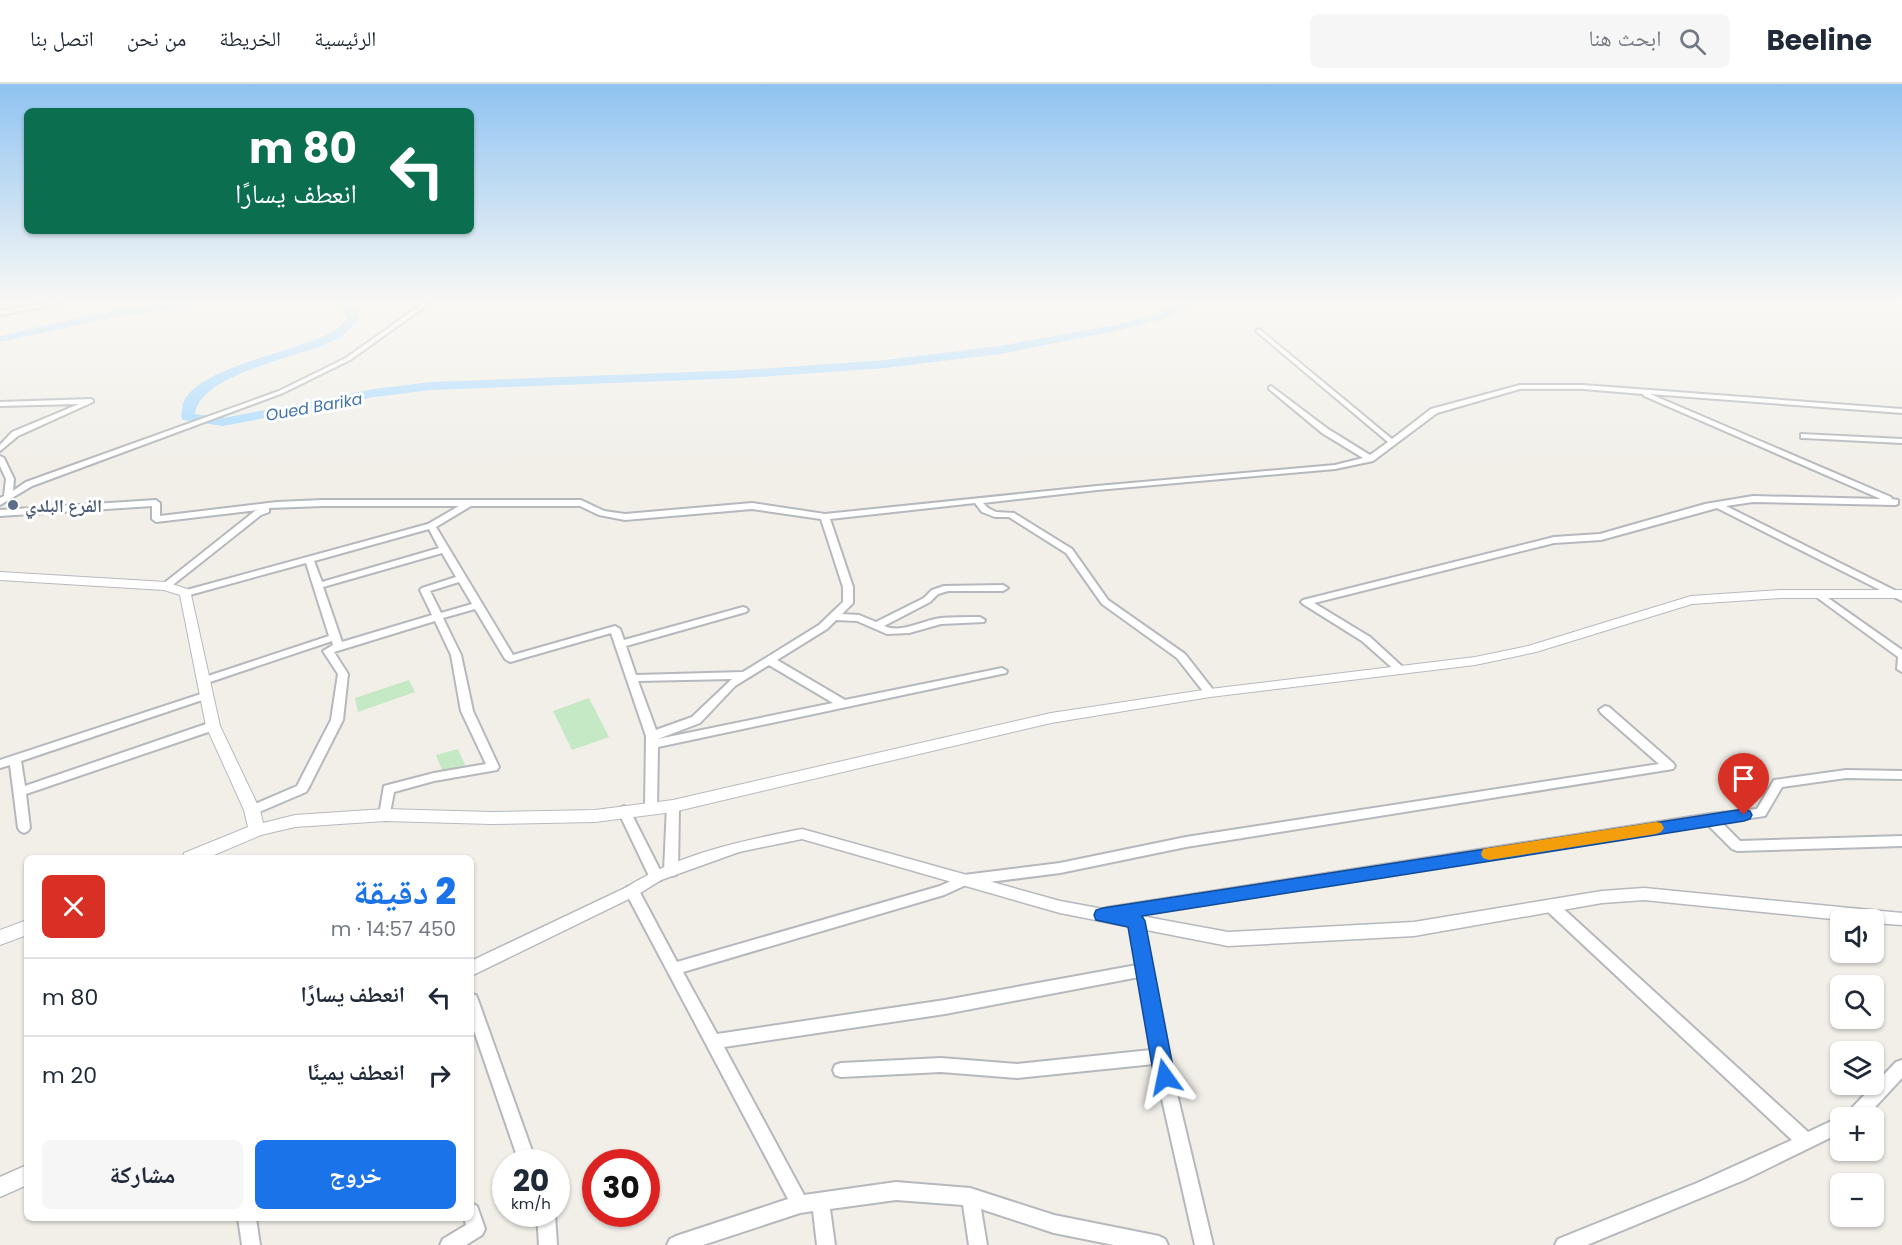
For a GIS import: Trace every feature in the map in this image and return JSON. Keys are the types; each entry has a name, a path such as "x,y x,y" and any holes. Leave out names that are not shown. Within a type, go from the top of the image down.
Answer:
{"main road":[{"path":"0,576 166,586 186,593 213,726 252,810 257,830"},
{"path":"197,855 257,830 295,821 385,815 491,818 595,816 651,807 673,806 1052,718 1210,693 1475,661 1531,649 1692,600 1818,594 1900,596"},
{"path":"0,938 24,928"}],"street":[{"path":"0,502 29,483 281,392 351,357"},
{"path":"1290,357 1392,442"},
{"path":"0,513 156,503 156,519 277,505 581,503 602,513 625,517 752,506 825,517 977,500 1335,467 1370,459 1434,411 1520,387 1545,386 1636,391 1902,411"},
{"path":"1271,388 1325,430 1370,459"},
{"path":"1636,391 1899,504"},
{"path":"0,404 91,400 15,434 0,449"},
{"path":"1804,436 1902,441"},
{"path":"0,458 10,479 8,496"},
{"path":"1401,670 1366,639 1306,602 1554,540 1601,537 1718,505 1753,499 1899,504"},
{"path":"977,500 985,510 995,514 1011,515 1069,551 1105,602 1181,656 1210,693"},
{"path":"186,593 432,526 469,504"},
{"path":"166,586 258,513 277,505"},
{"path":"1718,505 1900,596"},
{"path":"652,740 696,720 731,684 823,627 848,603 848,587 825,517"},
{"path":"432,526 510,659 615,629 652,740 651,807"},
{"path":"318,586 445,549"},
{"path":"309,558 337,642"},
{"path":"385,815 388,789 434,777 494,767 467,711 456,655 425,590 462,578"},
{"path":"876,626 927,600 935,592 947,588 1003,588"},
{"path":"1818,594 1902,657 1902,669"},
{"path":"0,764 337,642 478,605"},
{"path":"620,644 743,610"},
{"path":"834,617 859,618 886,631 909,630 940,621 980,620"},
{"path":"252,810 302,789 337,720 343,674 328,651 337,642"},
{"path":"769,660 844,704"},
{"path":"652,740 844,704 1002,671"},
{"path":"632,678 745,675"},
{"path":"674,969 944,890 964,880 1060,868 1198,841 1670,766 1605,710"},
{"path":"19,792 213,726"},
{"path":"15,759 24,828"},
{"path":"1103,915 1710,819 1761,813 1778,783 1846,774 1902,775"},
{"path":"663,873 673,806"},
{"path":"624,811 663,873"},
{"path":"1710,819 1737,846 1902,841"},
{"path":"474,968 632,891 663,873 737,847 802,834 1060,907 1228,939 1414,929 1602,897 1644,894 1902,919"},
{"path":"632,891 800,1204"},
{"path":"1551,906 1808,1142"},
{"path":"1136,921 1160,1056 1204,1245"},
{"path":"713,1042 945,1007 1145,970"},
{"path":"474,1009 523,1149"},
{"path":"841,1070 941,1065 1017,1071 1160,1056"},
{"path":"1864,1107 1902,1067"},
{"path":"1564,1245 1682,1200 1830,1130"},
{"path":"0,1187 24,1176"},
{"path":"676,1245 800,1204 821,1203 896,1191 970,1197 1054,1224 1120,1241 1159,1245"},
{"path":"970,1197 978,1245"},
{"path":"821,1203 826,1245"},
{"path":"247,1221 251,1245"},
{"path":"449,1245 476,1229 474,1221"},
{"path":"547,1227 548,1245"}],"green space":[{"path":"409,680 415,692 358,712 355,698"},
{"path":"589,698 609,737 572,750 553,711"},
{"path":"458,749 465,765 443,773 436,755"}],"waterway":[{"name":"Oued Barika","path":"280,357 221,376 203,388 190,403 188,417 223,422 374,393 431,386 743,374 885,364 941,357"}],"slow traffic":[{"path":"1489,854 1656,828"}],"place":[{"name":"الفرع البلدي","path":"13,505"}],"route":[{"path":"1165,1077 1136,921 1103,915 1744,815"}]}
